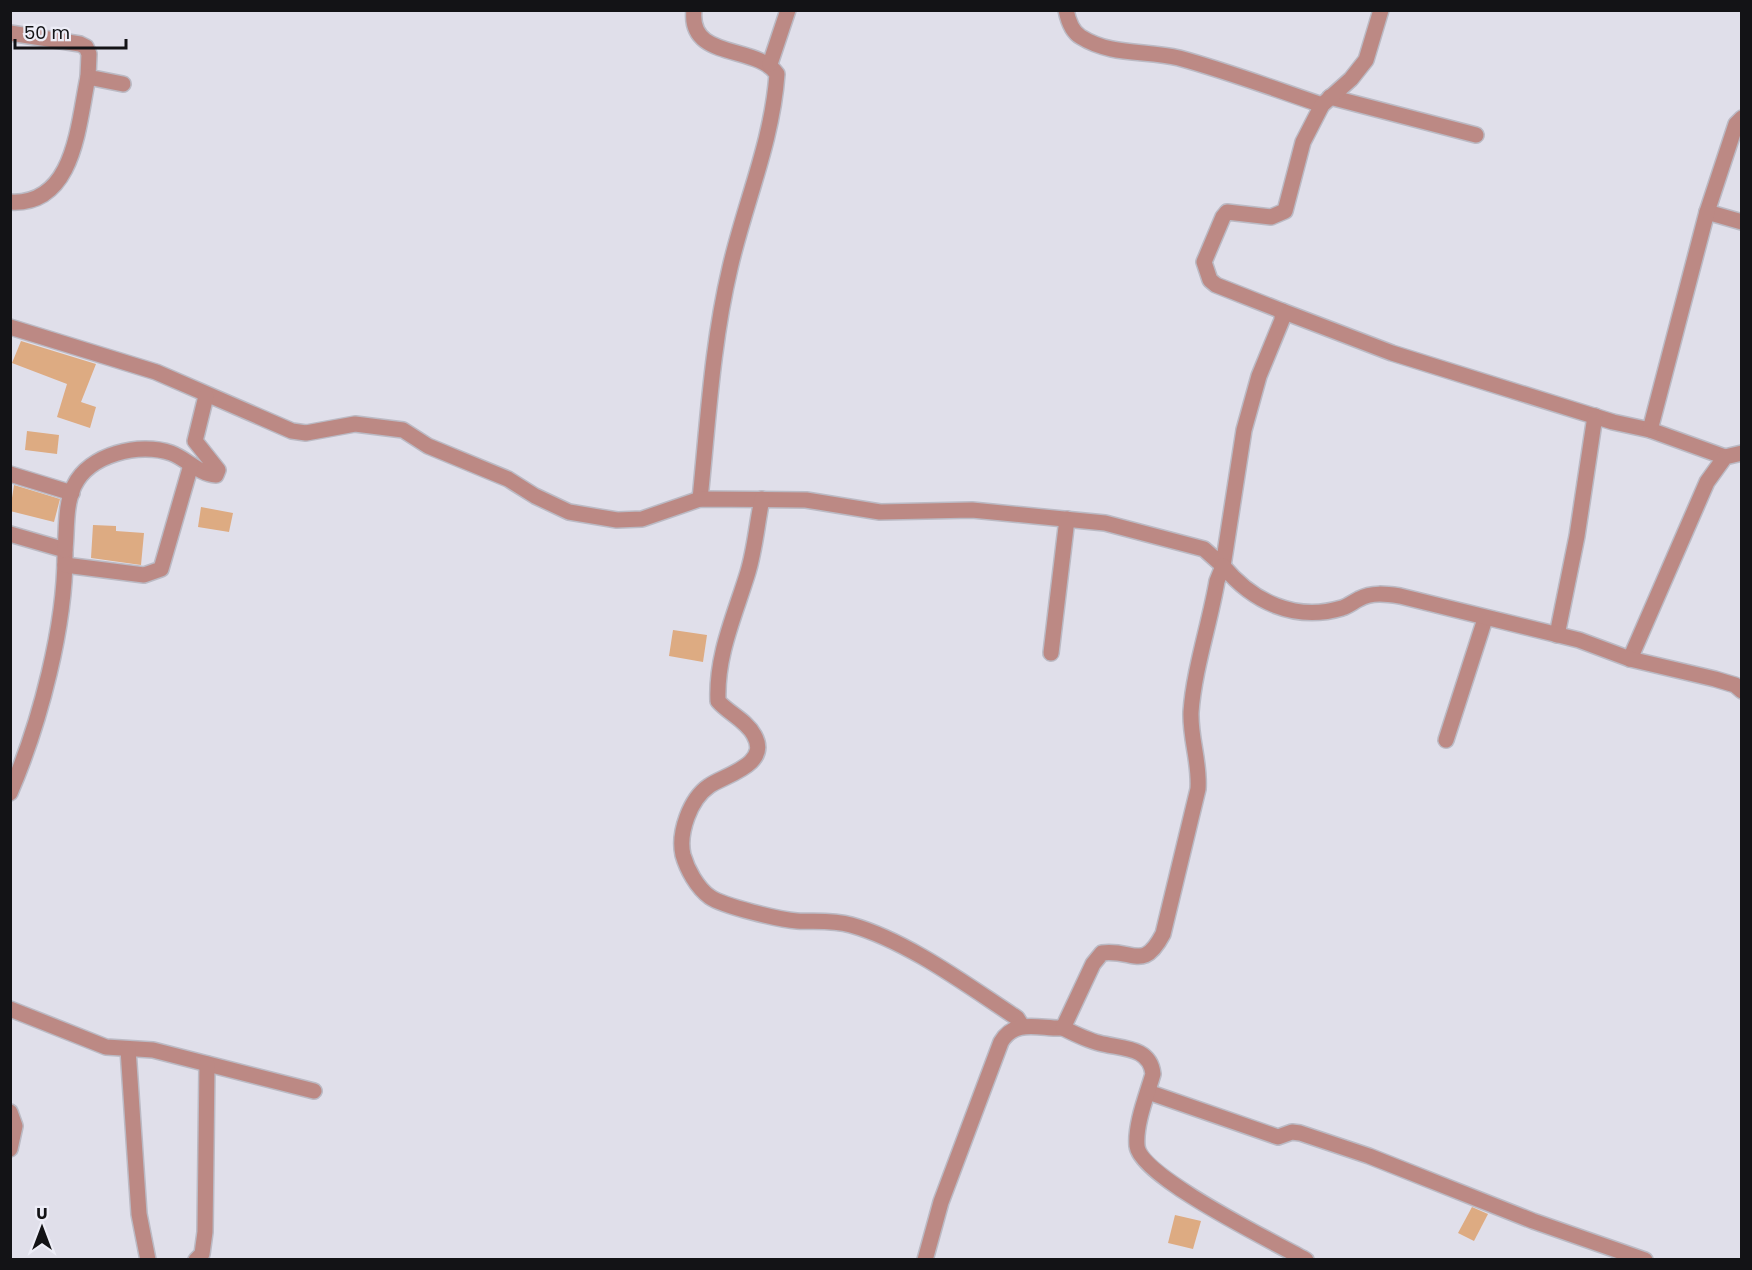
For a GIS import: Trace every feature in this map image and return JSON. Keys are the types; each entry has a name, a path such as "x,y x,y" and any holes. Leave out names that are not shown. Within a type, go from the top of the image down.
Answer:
{"street":[{"path":"694,10 693,20 697,33 705,43 770,64 777,74 771,122 729,268 712,368 700,499"},
{"path":"770,64 788,10"},
{"path":"1066,10 1068,21 1078,36 1115,50 1177,58 1326,101 1476,135"},
{"path":"1381,10 1366,60 1351,79 1326,101 1303,142 1285,211 1271,217 1227,212 1220,222 1204,262 1206,274 1216,285 1392,353 1594,416 1650,430 1725,457 1742,453"},
{"path":"10,33 86,47 89,54 88,77 74,145 62,175 54,188 40,199 27,203 10,202"},
{"path":"88,77 123,84"},
{"path":"1650,430 1707,212 1733,133 1742,117"},
{"path":"1707,212 1742,222"},
{"path":"1063,1028 1092,964 1102,953 1115,951 1133,957 1144,956 1154,952 1162,934 1198,789 1200,768 1193,745 1191,710 1217,581 1223,566 1244,430 1259,376 1282,320 1282,311"},
{"path":"10,327 156,372 292,432 306,433 355,424 403,430 428,446 508,479 535,496 568,512 617,520 642,519 700,499 762,499 806,500 880,512 972,510 1105,523 1204,549 1254,597 1304,613 1322,613 1345,607 1361,598 1384,594 1557,635 1630,659 1735,685 1742,691"},
{"path":"11,792 24,759 42,696 59,623 72,493 84,471 126,451 146,448 172,453 211,474 218,473 195,441 206,396"},
{"path":"1557,635 1577,536 1594,416"},
{"path":"1630,659 1707,482 1725,457"},
{"path":"10,534 65,557 144,575 161,569 191,465"},
{"path":"10,474 72,493"},
{"path":"762,499 749,570 734,612 717,678 718,701 755,735 757,746 748,765 730,777 711,784 695,802 682,840 684,858 690,873 709,896 723,903 795,921 824,921 851,925 880,937 941,968 1017,1018 1022,1026"},
{"path":"1051,653 1067,519"},
{"path":"1446,740 1485,619"},
{"path":"10,1009 106,1047 153,1050 314,1091"},
{"path":"925,1260 940,1202 1001,1042 1006,1033 1022,1026 1063,1028 1097,1042 1141,1052 1152,1064 1137,1146 1141,1158 1163,1177 1218,1212 1306,1260"},
{"path":"128,1048 139,1214 148,1260"},
{"path":"196,1260 202,1254 205,1232 207,1064"},
{"path":"1148,1092 1278,1137 1292,1132 1325,1141 1533,1221 1645,1260"},
{"path":"10,1112 15,1126 10,1149"}],"building":[{"path":"21,341 96,364 81,402 96,407 90,428 57,417 67,384 12,363"},
{"path":"27,431 59,435 57,454 25,450"},
{"path":"14,485 60,499 54,522 10,511"},
{"path":"201,507 233,513 229,532 198,527"},
{"path":"93,525 116,526 116,531 144,533 141,565 91,558"},
{"path":"673,630 707,635 703,662 669,656"},
{"path":"1472,1207 1488,1214 1474,1241 1458,1233"},
{"path":"1175,1215 1201,1221 1193,1249 1168,1243"}]}
